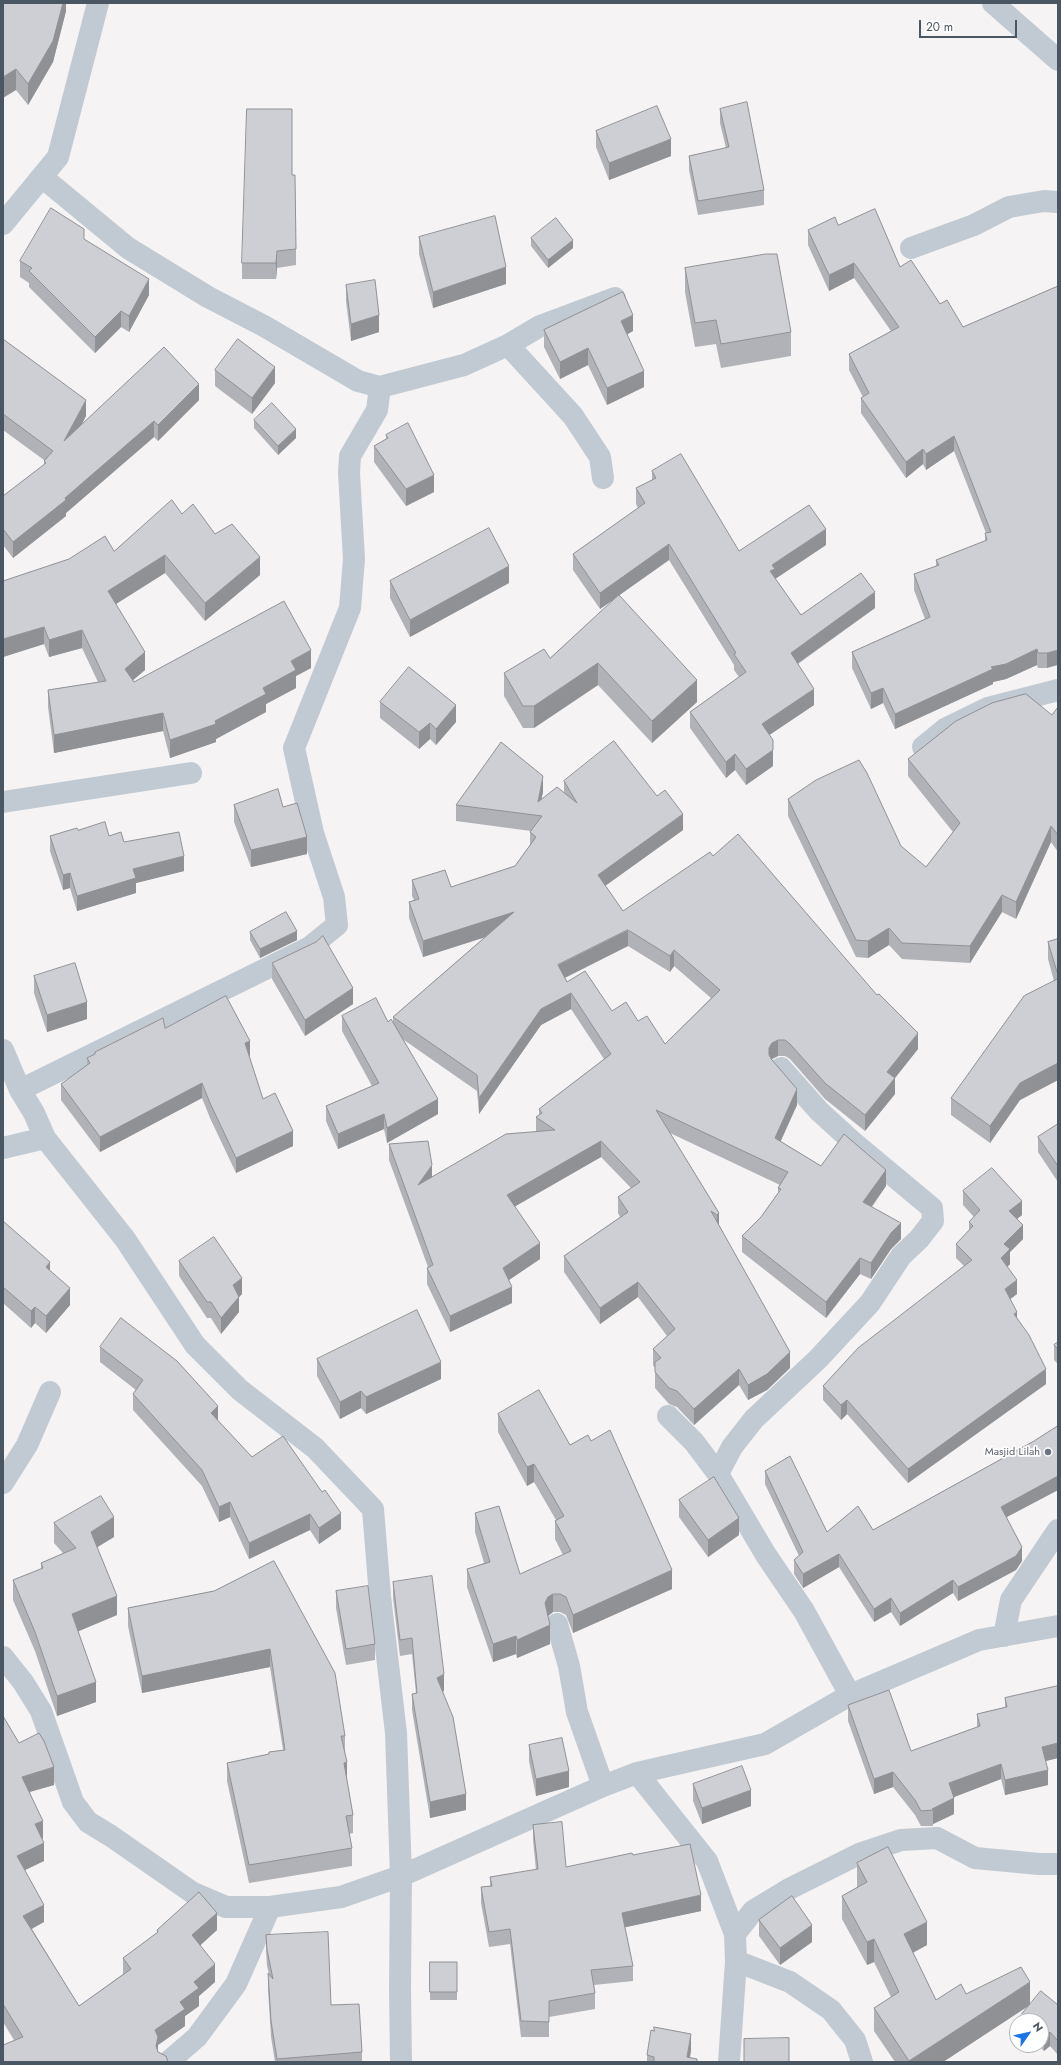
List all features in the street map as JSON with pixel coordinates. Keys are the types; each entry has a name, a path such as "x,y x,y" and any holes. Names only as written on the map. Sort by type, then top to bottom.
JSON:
{"street":[{"path":"3,224 58,157 98,3"},
{"path":"992,3 1058,60"},
{"path":"42,177 128,248 208,297 264,326 358,381 380,387 464,365 508,345 540,326 615,298"},
{"path":"911,248 974,225 1010,207 1044,201 1058,202"},
{"path":"508,345 574,416 600,457 603,478"},
{"path":"20,1090 310,946 337,925 334,897 313,833 294,748 350,608 354,559 349,473 350,456 377,410 380,387"},
{"path":"923,747 944,729 988,708 1058,690"},
{"path":"3,802 191,773"},
{"path":"3,1050 20,1090 34,1113 45,1138 125,1239 195,1345 240,1390 315,1448 373,1509 380,1596 396,1733 401,1876 401,2062"},
{"path":"718,1474 732,1447 754,1419 818,1359 870,1303 901,1256 920,1239 933,1221 932,1208 854,1144 819,1111 781,1068"},
{"path":"3,1148 45,1138"},
{"path":"3,1483 27,1445 50,1392"},
{"path":"668,1416 694,1442 718,1474 766,1555 804,1611 850,1695"},
{"path":"1004,1636 1012,1600 1058,1530"},
{"path":"557,1624 569,1666 577,1712 603,1786"},
{"path":"3,1658 22,1682 41,1711 73,1802 88,1822 117,1840 193,1893 226,1907 270,1907 341,1897 401,1876 603,1786 637,1773 765,1744 850,1695 979,1640 1058,1626"},
{"path":"637,1773 707,1861 735,1934 736,1961 729,2062"},
{"path":"735,1934 753,1911 790,1888 859,1854 901,1840 937,1838 975,1858 1039,1864 1058,1864"},
{"path":"168,2062 197,2037 236,1984 270,1907"},
{"path":"736,1961 790,1982 831,2010 855,2040 862,2062"}],"building":[{"path":"3,3 63,3 53,41 28,84 16,69 3,77"},
{"path":"747,102 764,190 698,201 689,156 729,147 720,109"},
{"path":"657,106 671,139 609,163 596,131"},
{"path":"247,109 292,109 292,175 295,175 296,249 277,251 276,263 242,263"},
{"path":"51,208 84,229 84,239 149,279 129,316 121,311 95,337 29,271 32,268 20,261"},
{"path":"875,209 900,267 911,260 940,304 947,300 963,327 1058,286 1058,650 1047,653 1038,653 1037,649 1006,664 991,667 993,669 895,714 883,688 871,693 852,652 930,617 914,574 939,565 936,560 987,540 985,533 991,532 954,436 926,454 923,449 906,462 861,398 869,393 849,354 899,327 854,263 829,275 808,230 835,217 838,225"},
{"path":"495,216 506,267 433,292 419,237"},
{"path":"556,218 573,240 548,260 531,238"},
{"path":"766,254 777,254 791,332 721,344 716,320 695,323 685,268"},
{"path":"375,280 379,315 351,324 346,285"},
{"path":"623,292 633,315 621,321 644,371 607,388 588,348 560,362 544,330"},
{"path":"3,339 86,400 64,441 164,347 199,384 158,425 154,421 65,498 66,500 13,542 3,529 3,496 46,463 44,461 53,451 3,414"},
{"path":"238,339 275,367 252,398 215,370"},
{"path":"272,403 296,429 278,446 254,420"},
{"path":"408,423 434,475 406,489 374,446 388,438 386,435"},
{"path":"681,454 739,551 809,505 826,529 772,565 775,569 770,571 801,615 861,573 875,592 791,653 814,689 762,724 773,740 773,750 746,769 735,754 726,762 690,712 746,672 734,654 736,653 669,544 600,593 573,554 645,503 636,488 656,478 652,471"},
{"path":"172,500 182,514 193,504 215,534 232,524 260,557 205,603 165,555 108,591 145,652 125,669 134,682 284,601 311,650 291,661 296,670 263,688 266,694 215,721 216,724 170,740 163,713 54,735 48,690 106,681 82,630 49,640 44,627 3,639 3,581 69,559 105,536 114,551"},
{"path":"489,528 509,566 410,620 390,581"},
{"path":"619,595 697,680 652,721 598,663 534,706 523,706 504,673 544,649 550,658"},
{"path":"409,667 456,705 436,729 430,723 419,732 380,702"},
{"path":"1026,694 1052,715 1058,707 1058,835 1051,826 1016,902 1002,895 970,946 902,943 889,928 868,941 856,940 788,799 816,780 859,760 867,773 901,846 926,867 960,823 908,759 956,721 992,703"},
{"path":"614,741 657,796 665,790 683,814 598,875 623,911 710,852 713,856 738,834 877,995 879,994 918,1033 887,1072 895,1078 865,1115 825,1083 785,1040 778,1040 772,1043 769,1048 769,1055 772,1060 797,1089 775,1138 821,1166 844,1134 886,1170 863,1202 901,1223 891,1233 871,1263 860,1258 826,1302 742,1236 761,1217 781,1189 778,1188 788,1172 656,1110 719,1213 717,1215 711,1211 790,1352 767,1374 748,1385 739,1369 694,1409 677,1391 669,1388 655,1372 655,1362 661,1358 653,1349 675,1329 638,1282 600,1308 564,1256 628,1212 618,1197 640,1182 601,1141 507,1195 540,1243 503,1268 512,1287 450,1316 427,1268 433,1265 389,1144 428,1141 432,1165 418,1185 506,1134 555,1130 536,1117 542,1113 539,1109 611,1054 571,993 541,1009 479,1098 477,1075 393,1017 514,912 423,941 409,902 419,899 412,880 445,870 451,887 515,866 536,837 530,832 542,816 456,805 501,742 543,776 538,802 557,787 577,803 564,781","holes":["628,930 670,956 674,950 720,990 665,1044 647,1016 638,1021 626,1002 612,1011 585,971 567,982 558,965"]},
{"path":"278,789 283,807 297,803 307,837 251,850 234,805"},
{"path":"105,822 109,836 121,832 124,842 179,832 184,856 133,869 136,878 77,896 70,873 63,875 50,836"},
{"path":"286,912 297,931 260,949 250,932"},
{"path":"323,936 353,988 305,1020 272,963 316,942"},
{"path":"1058,939 1058,975 1048,942"},
{"path":"75,963 87,1002 47,1015 34,976"},
{"path":"1058,979 1058,1063 1020,1083 990,1126 951,1098 1024,996"},
{"path":"226,996 250,1041 245,1043 263,1099 275,1093 293,1131 236,1158 202,1083 100,1137 61,1084 90,1063 87,1058 95,1054 95,1052 163,1018 165,1028"},
{"path":"376,998 388,1022 391,1019 438,1099 387,1128 384,1114 338,1134 326,1106 379,1083 342,1016"},
{"path":"1058,1124 1058,1166 1038,1137"},
{"path":"992,1168 1022,1201 1009,1211 1023,1225 1004,1244 1010,1249 1001,1258 1017,1280 1005,1289 1017,1312 1014,1314 1029,1335 1046,1369 908,1469 847,1400 841,1405 823,1386 858,1348 972,1260 956,1244 973,1226 969,1222 980,1210 963,1191"},
{"path":"3,1221 50,1262 46,1267 70,1288 46,1316 35,1307 31,1311 3,1287"},
{"path":"214,1237 242,1278 233,1285 239,1297 221,1318 211,1302 207,1302 179,1261"},
{"path":"417,1310 441,1362 366,1397 361,1391 340,1402 317,1359"},
{"path":"121,1318 177,1361 218,1406 211,1413 252,1457 283,1436 322,1492 325,1490 341,1513 319,1528 310,1514 249,1543 230,1502 219,1507 202,1470 133,1394 143,1380 100,1347"},
{"path":"1058,1342 1058,1349 1054,1345"},
{"path":"539,1390 570,1445 588,1435 591,1441 610,1430 672,1570 573,1615 566,1597 560,1594 553,1594 548,1597 545,1603 550,1625 517,1640 516,1636 493,1644 467,1569 490,1562 475,1513 499,1506 520,1574 571,1551 555,1521 564,1516 534,1464 527,1467 498,1414"},
{"path":"1058,1426 1058,1476 1001,1507 1022,1547 1016,1556 958,1587 953,1580 900,1613 891,1598 874,1609 839,1554 803,1574 794,1560 803,1552 765,1471 790,1456 827,1532 858,1506 873,1530 1034,1441"},
{"path":"714,1477 739,1518 708,1540 679,1500"},
{"path":"101,1496 114,1517 91,1532 117,1596 72,1614 96,1682 57,1696 35,1632 13,1580 43,1568 41,1563 76,1548 54,1523"},
{"path":"274,1561 335,1673 345,1736 341,1736 347,1762 344,1763 353,1815 346,1816 352,1848 249,1865 227,1763 269,1754 269,1752 285,1750 270,1649 142,1676 128,1608 214,1591"},
{"path":"432,1576 444,1674 437,1678 453,1717 466,1794 430,1802 412,1694 417,1693 412,1638 400,1640 393,1582"},
{"path":"368,1586 375,1644 346,1649 336,1591"},
{"path":"1058,1686 1058,1743 1042,1747 1048,1770 1005,1780 1001,1764 949,1783 954,1798 932,1809 933,1810 921,1811 915,1800 893,1772 874,1779 848,1705 889,1690 911,1751 980,1726 977,1714 1007,1707 1005,1698"},
{"path":"3,1716 19,1743 39,1733 44,1741 54,1767 22,1777 43,1821 35,1824 44,1843 17,1856 44,1905 23,1916 79,2006 131,1969 123,1958 158,1932 157,1930 199,1892 217,1913 192,1935 215,1964 194,1982 199,1988 180,2002 185,2009 155,2030 158,2037 156,2046 158,2052 166,2056 168,2062 3,2062 3,2045 23,2037 3,2004"},
{"path":"562,1738 569,1771 536,1779 529,1745"},
{"path":"742,1766 751,1790 702,1808 693,1784"},
{"path":"562,1822 566,1867 632,1853 633,1855 690,1844 701,1895 622,1913 633,1966 591,1970 595,1993 549,2001 549,2022 521,2021 510,1929 489,1932 481,1887 492,1886 490,1877 538,1869 533,1825"},
{"path":"888,1847 927,1922 904,1934 936,2000 961,1984 966,1994 1021,1967 1030,1982 909,2061 874,2008 899,1992 874,1939 867,1942 842,1896 867,1882 857,1863"},
{"path":"792,1896 812,1925 780,1948 759,1920"},
{"path":"328,1932 331,2005 359,2004 362,2052 277,2059 271,2021 268,1973 273,1979 267,1950 266,1935"},
{"path":"430,1962 457,1962 457,1992 430,1992"},
{"path":"1041,1991 1058,2005 1058,2041 1050,2032 1049,2033 1049,2013 1023,2013"},
{"path":"654,2027 691,2034 687,2057 697,2059 697,2062 654,2062 654,2057 647,2055 651,2030 654,2031"},
{"path":"789,2038 789,2062 744,2062 744,2039"}],"place":[{"name":"Masjid Lilah","path":"1048,1452"}]}
